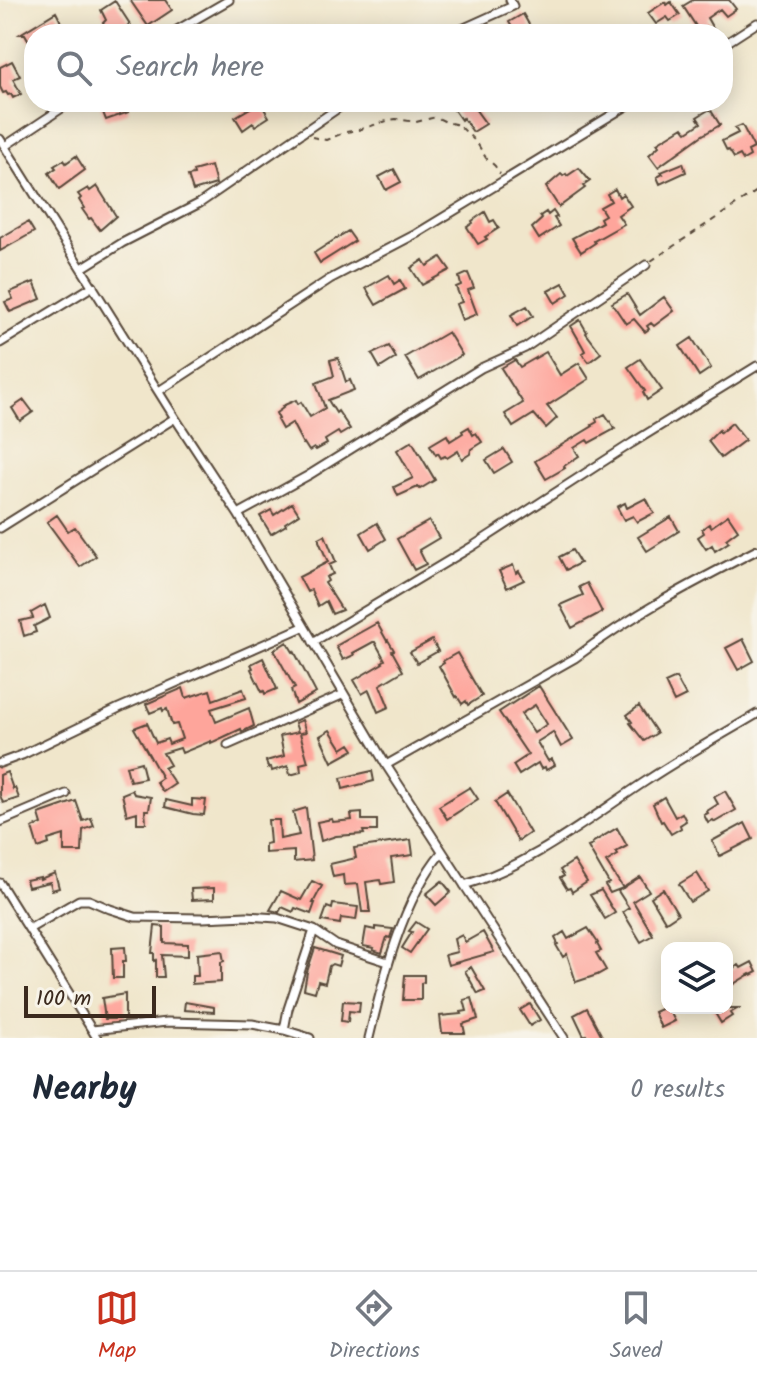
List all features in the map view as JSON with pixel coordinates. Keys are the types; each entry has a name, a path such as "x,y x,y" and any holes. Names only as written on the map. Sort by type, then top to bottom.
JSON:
{"street":[{"path":"187,24 229,0"},
{"path":"473,24 513,6 510,0"},
{"path":"733,39 757,23"},
{"path":"54,112 2,143 238,514 386,765 564,1038"},
{"path":"82,268 122,243 200,203 332,112"},
{"path":"159,391 330,279 416,234 617,112"},
{"path":"0,163 11,157"},
{"path":"238,514 309,475 481,368 525,348 646,265"},
{"path":"0,343 93,286"},
{"path":"313,642 473,546 757,366"},
{"path":"0,528 175,418"},
{"path":"386,765 575,658 601,638 691,583 757,550"},
{"path":"0,763 303,627"},
{"path":"228,745 344,694"},
{"path":"464,885 502,872 539,852 695,750 757,714"},
{"path":"0,822 66,794"},
{"path":"369,1038 388,962 412,903 442,852"},
{"path":"0,883 97,1038"},
{"path":"29,929 84,899 135,917 277,918 314,930 336,945 388,962"},
{"path":"284,1030 314,930"},
{"path":"92,1030 167,1022 252,1024 310,1038"}],"path":[{"path":"300,133 326,140 390,120 416,122 436,117 459,125 477,143 505,181"},
{"path":"646,265 757,191"}],"building":[{"path":"130,0 165,0 172,10 147,24"},
{"path":"693,0 729,0 736,9 726,16 720,9 707,18 710,24 695,24 683,6"},
{"path":"115,1 130,24 104,24 106,20 101,10"},
{"path":"665,2 667,5 671,2 680,15 670,21 667,17 656,24 648,13"},
{"path":"56,12 62,24 36,24"},
{"path":"523,14 529,24 510,24"},
{"path":"12,61 20,76 13,79 21,94 13,98 11,94 3,93 0,87 0,67"},
{"path":"103,112 129,112 106,120"},
{"path":"244,112 266,112 269,117 243,130 235,117"},
{"path":"455,112 477,112 486,124 473,132 463,118 461,120"},
{"path":"712,112 720,125 658,167 649,155 659,146 657,143 683,127 687,132 701,123 697,117"},
{"path":"742,125 754,148 748,151 750,156 743,160 740,155 734,158 722,141 738,133 735,128"},
{"path":"76,156 85,170 59,189 49,173 56,168 54,166"},
{"path":"683,163 686,172 660,184 657,177 663,174 661,172"},
{"path":"211,166 216,184 193,191 188,176 194,175 193,171"},
{"path":"579,168 590,181 559,207 546,187 561,174 567,176"},
{"path":"394,169 401,182 386,190 379,177"},
{"path":"97,186 116,216 100,230 82,209 78,194"},
{"path":"615,189 619,197 623,194 631,206 618,215 624,224 581,252 572,238 602,222 600,218 605,215 600,207 611,201 607,194"},
{"path":"553,211 559,226 539,239 532,228 542,219 540,216"},
{"path":"485,212 490,222 494,220 499,228 478,244 467,227"},
{"path":"28,222 34,232 0,251 0,238"},
{"path":"348,231 355,241 320,263 314,253"},
{"path":"441,257 450,270 422,285 411,268 423,260 427,266"},
{"path":"468,273 474,288 468,290 477,314 462,320 456,304 462,302 456,287 461,285 459,277"},
{"path":"389,275 394,284 400,280 405,289 376,305 366,288"},
{"path":"34,282 41,299 10,312 5,302 13,299 10,292"},
{"path":"563,283 569,294 555,303 548,291"},
{"path":"627,294 640,315 664,297 674,311 654,326 651,323 645,332 634,319 626,324 612,303"},
{"path":"527,306 533,316 517,326 511,315"},
{"path":"580,320 601,353 589,362 571,326"},
{"path":"448,332 462,355 419,380 405,357"},
{"path":"692,338 711,368 699,376 680,346"},
{"path":"389,346 396,358 380,368 372,354"},
{"path":"546,352 560,375 579,363 589,379 547,406 557,418 546,428 534,414 513,427 505,414 523,403 501,368 515,360 520,367"},
{"path":"338,358 346,382 350,380 354,390 328,400 350,429 340,435 338,432 325,440 327,444 309,451 292,423 282,429 276,413 282,406 296,400 298,404 301,402 310,417 325,408 316,383 334,376 330,360"},
{"path":"640,359 662,390 647,400 645,391 628,367"},
{"path":"24,400 33,412 20,421 12,408"},
{"path":"605,414 615,429 574,448 579,456 546,479 535,461 593,426 596,419"},
{"path":"732,423 745,440 721,458 708,441"},
{"path":"469,427 482,442 471,449 470,454 462,459 458,451 447,458 441,458 438,453 436,455 430,445 447,435 450,441"},
{"path":"412,441 435,480 398,496 394,487 413,478 397,450"},
{"path":"504,449 512,462 494,473 486,460"},
{"path":"646,498 654,513 637,522 633,516 624,520 617,507 625,503 627,508"},
{"path":"292,503 299,514 271,534 260,516 271,510 274,515"},
{"path":"57,515 68,531 75,527 96,556 80,567 47,522"},
{"path":"728,515 738,530 726,539 729,542 715,551 712,545 706,549 698,537 704,533 702,529 709,524 711,527"},
{"path":"671,517 679,531 647,551 638,537"},
{"path":"429,521 439,538 419,550 426,564 414,570 397,539"},
{"path":"377,523 386,539 370,549 361,533"},
{"path":"325,535 336,562 329,565 333,574 326,577 328,581 325,583 342,610 332,614 326,601 318,606 311,590 307,592 299,577 328,562 319,541"},
{"path":"572,550 580,563 566,570 559,557"},
{"path":"513,565 524,580 507,588 499,571"},
{"path":"587,583 602,612 572,628 560,605 583,595 579,587"},
{"path":"45,605 50,618 34,626 36,632 24,636 20,621 33,618 31,613"},
{"path":"377,623 403,671 380,685 389,707 378,712 369,690 362,694 354,680 385,660 375,642 343,660 336,646"},
{"path":"743,639 754,661 738,670 726,648"},
{"path":"432,640 438,651 417,663 410,652"},
{"path":"287,642 316,693 296,704 291,690 295,688 274,650"},
{"path":"457,653 482,696 468,705 466,701 462,704 456,697 439,666"},
{"path":"263,658 277,689 265,694 251,669 251,664"},
{"path":"676,678 686,696 674,702 665,683"},
{"path":"539,686 573,740 561,747 553,732 537,742 548,761 552,759 555,765 546,770 545,767 541,769 538,763 519,775 513,765 528,755 499,712","holes":["535,705 547,724 534,733 521,714"]},
{"path":"183,688 186,698 210,690 213,700 243,689 246,698 211,709 216,722 249,708 254,726 182,753 180,748 163,753 170,765 164,768 175,784 163,792 156,782 162,778 134,728 147,723 156,743 167,739 169,744 182,739 177,724 172,725 167,709 150,713 146,704"},
{"path":"639,706 657,733 644,741 627,715"},
{"path":"302,720 306,732 300,733 308,762 300,764 301,772 290,775 288,766 272,771 266,761 284,756 280,736 298,732 295,723"},
{"path":"330,730 342,749 350,744 354,750 332,762 320,736"},
{"path":"141,762 145,778 130,781 126,766"},
{"path":"372,771 374,781 343,789 341,778"},
{"path":"7,772 19,798 3,803 0,775"},
{"path":"470,787 478,799 447,819 439,806"},
{"path":"132,790 134,794 151,797 149,810 145,810 146,823 137,823 137,812 127,815 122,794"},
{"path":"725,791 736,810 708,823 704,815 718,804 714,797"},
{"path":"507,794 530,833 518,841 495,802"},
{"path":"664,797 675,817 682,813 686,821 671,834 661,822 653,804"},
{"path":"192,799 206,800 204,815 165,807 166,800 192,806"},
{"path":"76,801 83,821 91,818 94,826 83,830 82,852 64,852 64,835 48,840 49,844 38,848 32,828 42,824 39,814"},
{"path":"306,808 312,860 294,862 294,851 265,853 265,844 270,843 268,820 279,820 280,839 299,835 293,812"},
{"path":"362,813 362,820 377,820 377,831 363,831 364,834 336,836 321,841 317,822 352,820 351,814"},
{"path":"745,823 753,839 720,856 712,841"},
{"path":"617,828 627,846 606,862 623,888 610,893 605,885 609,883 588,847"},
{"path":"411,840 413,855 391,858 394,882 366,882 370,912 362,912 358,884 344,885 343,875 333,877 330,864 356,858 354,848"},
{"path":"574,861 587,882 572,892 560,878 564,876 560,870"},
{"path":"55,873 59,888 52,890 50,882 28,887 26,880"},
{"path":"697,873 708,891 690,902 679,884"},
{"path":"640,877 649,891 633,901 653,935 641,942 623,912 629,908 618,891"},
{"path":"312,881 322,886 311,914 295,908 293,912 282,907 279,912 270,910 281,891 301,900"},
{"path":"442,881 451,892 436,905 426,894"},
{"path":"214,888 214,899 192,900 191,889"},
{"path":"663,889 678,914 666,922 651,897"},
{"path":"601,890 615,913 605,919 590,895"},
{"path":"333,904 358,907 356,920 341,918 340,924 322,921 327,907 332,909"},
{"path":"416,922 427,929 410,953 402,948"},
{"path":"155,926 164,927 164,943 188,944 188,956 162,955 164,977 156,977 156,960 152,953"},
{"path":"375,927 393,929 382,953 363,946 366,928 375,930"},
{"path":"588,928 598,943 601,951 596,953 606,970 576,982 567,954 563,957 555,938 564,932 568,939"},
{"path":"483,932 494,952 448,965 445,955 457,952 454,939 462,935 465,942"},
{"path":"125,947 123,978 113,978 112,948"},
{"path":"315,948 341,956 338,966 329,966 325,983 318,981 315,992 304,989"},
{"path":"222,951 221,982 192,984 192,976 198,976 197,954"},
{"path":"752,962 757,972 733,984 733,968 739,965 741,968"},
{"path":"471,967 485,991 478,994 465,971"},
{"path":"405,975 424,975 421,1000 403,1000"},
{"path":"125,994 125,1019 105,1019 102,998"},
{"path":"472,998 478,1019 463,1024 465,1033 442,1033 440,1016 462,1014 467,1011 464,1000"},
{"path":"343,1001 360,1002 359,1012 349,1011 348,1022 341,1021"},
{"path":"185,1002 214,1007 214,1012 184,1010"},
{"path":"530,1004 540,1020 530,1026 520,1010"},
{"path":"587,1008 603,1038 584,1036 574,1015"},
{"path":"661,1009 661,1014 671,1014 675,1021 661,1028 654,1012"},
{"path":"716,1014 731,1014 732,1016 721,1023"}]}
